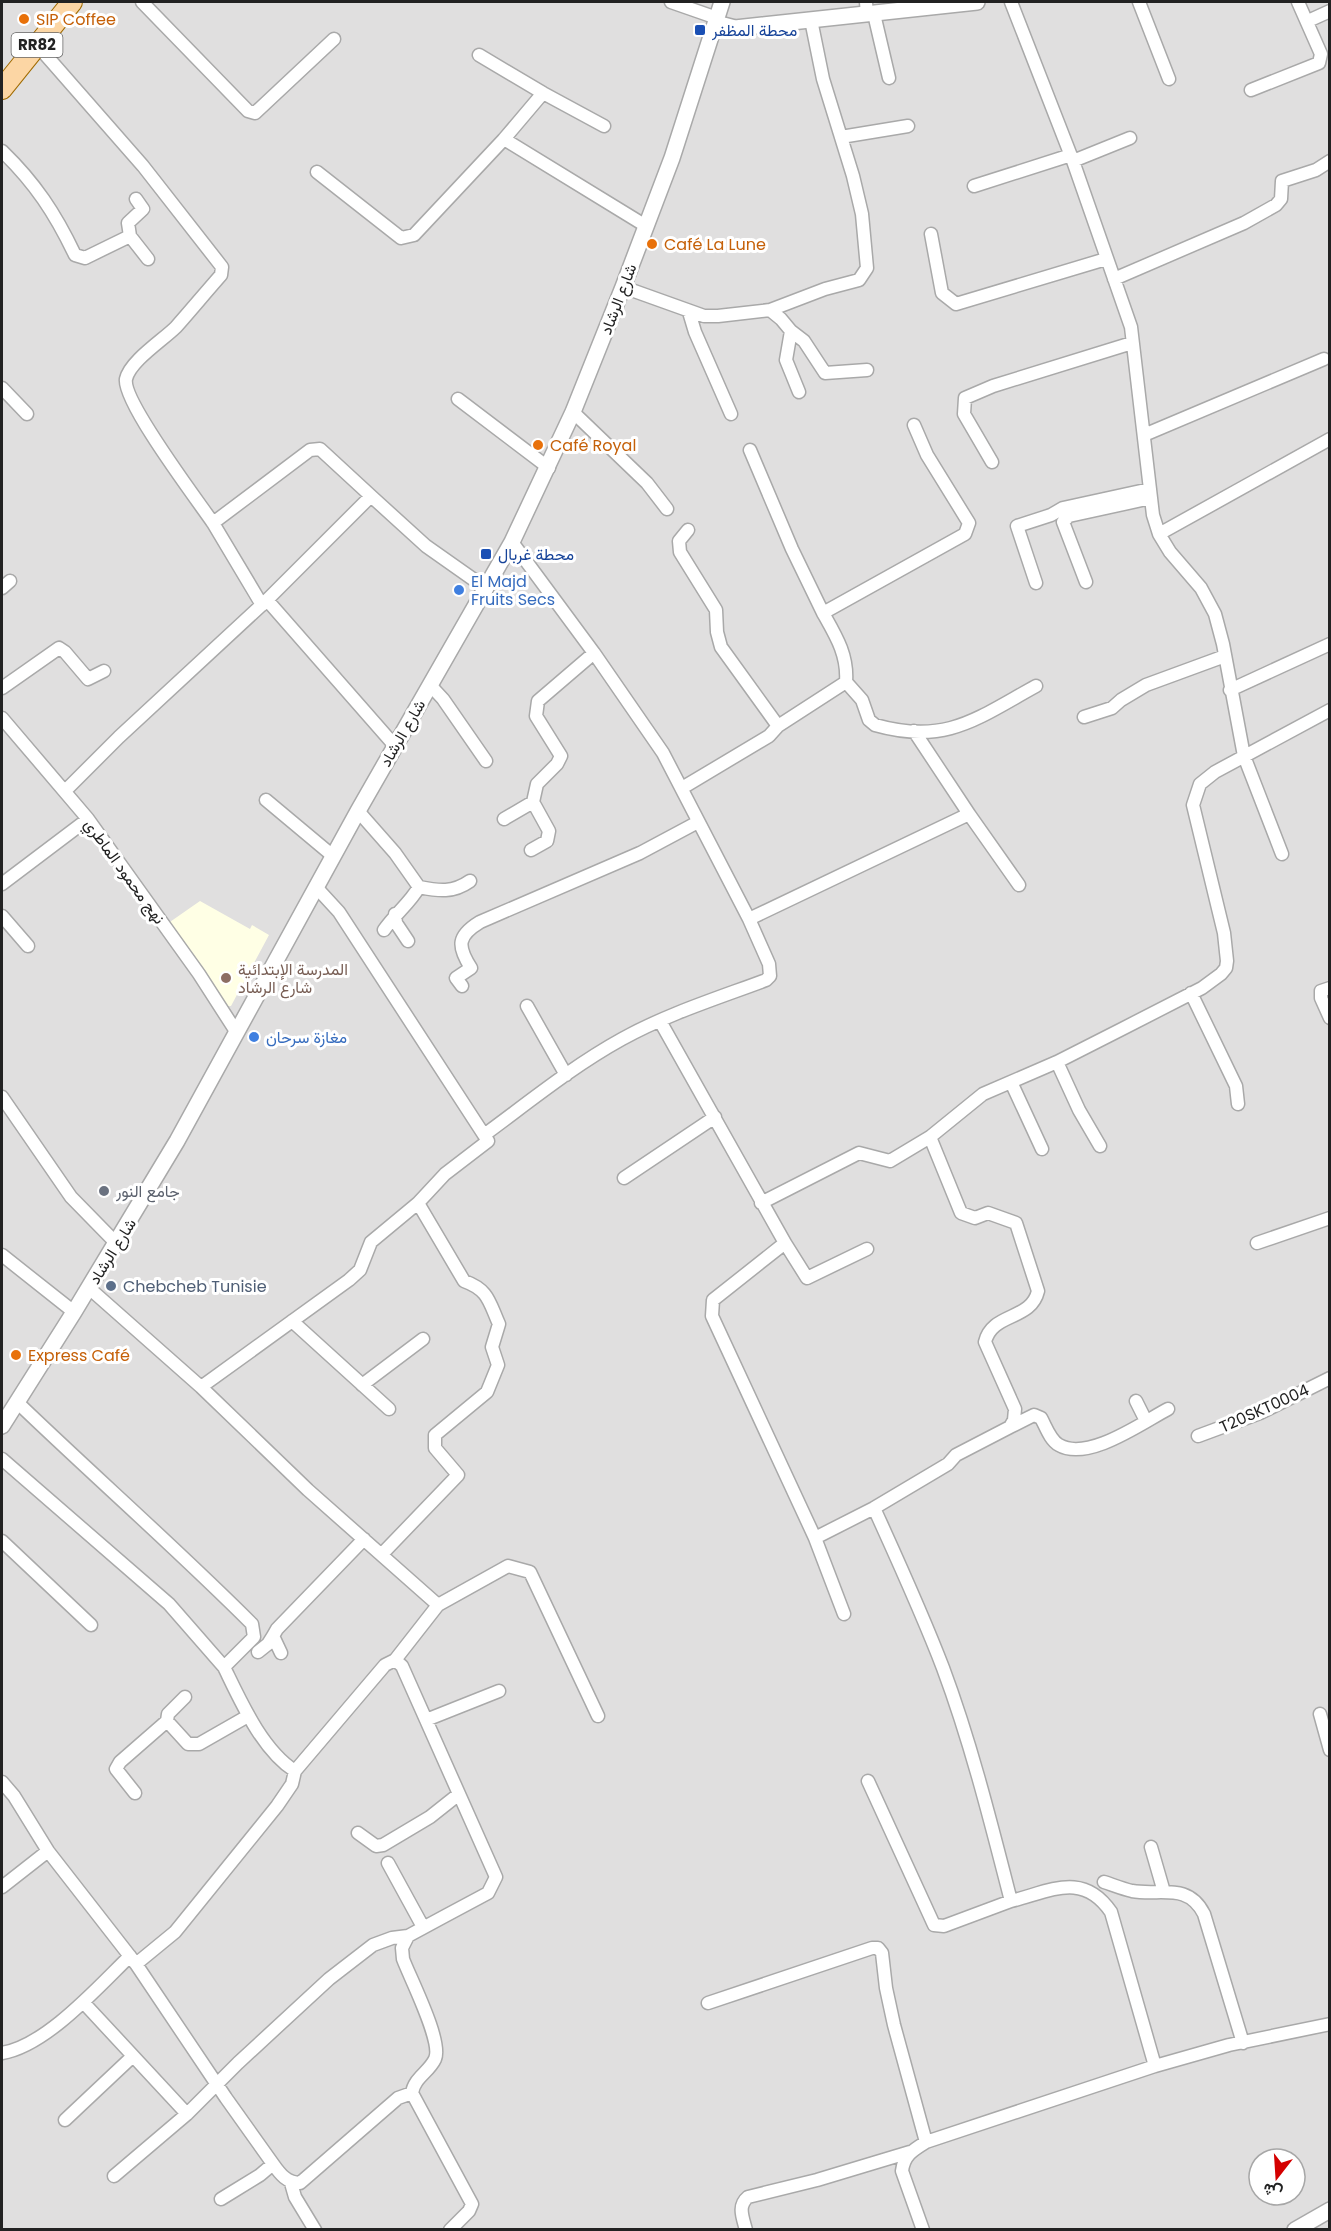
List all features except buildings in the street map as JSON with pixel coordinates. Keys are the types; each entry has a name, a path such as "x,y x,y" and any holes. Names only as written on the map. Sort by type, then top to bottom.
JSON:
{"main road":[{"name":"RR82","path":"2,84 58,2"},
{"name":"RR82","path":"2,84 72,2"}],"street":[{"path":"142,2 248,111 255,113 334,39"},
{"path":"671,2 735,28 811,20 869,10 977,2"},
{"name":"شارع الرشاد","path":"2,1426 117,1244 177,1141 358,811 512,542 549,468 623,287 676,146 722,2"},
{"path":"1011,2 1072,158 1131,327 1150,494 1159,534 1170,552 1201,588 1215,614 1244,756 1282,854"},
{"path":"1139,2 1169,79"},
{"path":"1251,90 1319,63 1321,54 1298,2"},
{"path":"869,10 889,78"},
{"path":"1308,21 1329,11"},
{"path":"623,287 689,312 718,316 770,310 825,289 859,280 867,268 862,214 842,138 823,80 811,20"},
{"path":"37,45 143,166 222,267 221,275 175,328 136,363 126,379 127,390 152,436 265,603 395,746"},
{"path":"479,55 604,126"},
{"path":"317,172 400,238 414,236 504,139 543,93"},
{"path":"842,138 908,126"},
{"path":"974,186 1072,158 1130,138"},
{"path":"504,139 646,226"},
{"path":"2,151 44,198 75,255 85,258 130,236"},
{"path":"1114,279 1244,223 1276,205 1281,199 1282,181 1316,170 1329,161"},
{"path":"136,199 143,209 128,223 130,236 148,260"},
{"path":"932,234 942,293 956,304 1106,259"},
{"path":"770,310 804,341 825,373 867,370"},
{"path":"689,312 695,332 731,414"},
{"path":"791,331 786,360 798,392"},
{"path":"992,462 964,414 965,398 993,386 1132,344"},
{"path":"1144,435 1324,359"},
{"path":"2,388 27,414"},
{"path":"458,399 549,468"},
{"path":"573,412 647,483 667,509"},
{"path":"823,613 965,534 969,523 927,455 914,425"},
{"path":"1159,534 1329,439"},
{"path":"213,523 310,450 320,449 426,546 487,589"},
{"path":"750,450 792,549 843,652 846,662 846,682 862,700 869,720 875,725 932,733 961,726 1036,686"},
{"path":"1086,582 1063,522 1069,516 1150,494"},
{"path":"1036,583 1017,526 1051,515 1063,508 1150,494"},
{"path":"66,791 119,737 265,603 371,496"},
{"path":"688,530 679,541 680,552 716,610 717,632 721,647 778,726"},
{"path":"484,1135 566,1075 623,1038 660,1021 766,980 770,976 769,964 749,919 663,753 594,653 512,542"},
{"path":"1230,690 1329,644"},
{"path":"2,688 59,648 88,679 104,671"},
{"path":"531,850 547,841 549,831 533,802 537,784 557,764 561,756 536,716 538,701 594,653"},
{"path":"1084,717 1112,708 1146,685 1225,656"},
{"path":"682,788 769,736 778,726 846,682"},
{"path":"430,686 443,699 486,760"},
{"path":"761,1203 859,1153 890,1161 930,1137 983,1094 1057,1062 1191,993 1221,974 1226,968 1227,961 1224,933 1193,805 1200,784 1215,772 1329,710"},
{"name":"نهج محمود الماطري","path":"2,718 88,819 199,974 237,1033"},
{"path":"914,731 1019,885"},
{"path":"266,800 333,856"},
{"path":"504,819 533,802"},
{"path":"358,811 395,853 419,887 446,891 459,889 470,881"},
{"path":"749,919 969,814"},
{"path":"2,884 88,819"},
{"path":"462,986 456,978 471,968 462,954 462,940 467,930 480,922 640,853 698,822"},
{"path":"201,1387 360,1270 371,1242 418,1203 445,1174 488,1142 339,912 316,887"},
{"path":"384,930 395,914 414,896 419,887"},
{"path":"395,914 396,923 408,941"},
{"path":"2,916 28,946"},
{"path":"1329,988 1321,991 1321,998 1329,1018"},
{"path":"1191,993 1236,1086 1238,1104"},
{"path":"527,1006 566,1075"},
{"path":"660,1021 761,1203 807,1278 867,1249"},
{"path":"1057,1062 1079,1110 1100,1146"},
{"path":"1011,1082 1042,1149"},
{"path":"2,1096 71,1197 117,1244"},
{"path":"624,1178 715,1118"},
{"path":"930,1137 961,1213 975,1218 988,1213 1016,1223 1037,1284 1036,1300 1029,1308 992,1326 985,1342 1016,1409 1010,1427"},
{"path":"382,1554 458,1474 435,1448 435,1435 487,1392 498,1365 492,1347 499,1324 486,1294 478,1286 464,1281 418,1203"},
{"path":"1257,1244 1329,1218"},
{"path":"785,1243 713,1300 712,1316 815,1538 844,1614"},
{"path":"2,1255 75,1312"},
{"path":"89,1288 201,1387 308,1490 438,1605"},
{"path":"292,1321 389,1409"},
{"path":"362,1385 423,1339"},
{"name":"T20SKT0004","path":"1198,1437 1260,1413 1329,1378"},
{"path":"1136,1401 1146,1421"},
{"path":"18,1403 150,1525 252,1624 254,1637 225,1667"},
{"path":"815,1538 874,1508 948,1464 956,1455 1034,1415 1041,1418 1058,1445 1068,1449 1080,1449 1122,1436 1168,1409"},
{"path":"2,1459 169,1604 225,1667 248,1716 282,1763 295,1771"},
{"path":"874,1508 944,1670 981,1784 1011,1901"},
{"path":"258,1652 268,1644 277,1629 364,1539"},
{"path":"2,1541 91,1624"},
{"path":"2,2053 16,2050 42,2036 133,1960 175,1932 277,1806 292,1784 295,1771 385,1665 395,1660 438,1605 508,1566 530,1572 598,1716"},
{"path":"273,1636 281,1653"},
{"path":"114,2176 187,2114 238,2063 329,1979 373,1945 392,1938 408,1936 488,1893 496,1877 402,1666 395,1660"},
{"path":"426,1720 499,1691"},
{"path":"135,1792 116,1769 120,1761 167,1721 168,1714 185,1697"},
{"path":"1320,1714 1329,1750"},
{"path":"167,1721 188,1744 199,1744 248,1716"},
{"path":"868,1780 934,1925 944,1926 1011,1901 1070,1886 1088,1889 1102,1898 1111,1912 1155,2066"},
{"path":"2,1782 14,1796 48,1851 133,1960 280,2174 291,2183 295,2197 315,2229"},
{"path":"358,1833 376,1846 383,1845 430,1817 459,1794"},
{"path":"1151,1847 1164,1892"},
{"path":"2,1887 48,1851"},
{"path":"388,1863 423,1928"},
{"path":"1104,1882 1132,1891 1164,1892 1189,1896 1199,1905 1204,1914 1243,2043"},
{"path":"408,1936 402,1948 403,1959 429,2019 438,2049 436,2058 413,2085 412,2092 472,2204 469,2211 450,2229"},
{"path":"708,2003 872,1948 878,1948 882,1953 886,1988 894,2025 926,2142"},
{"path":"83,2002 187,2114"},
{"path":"746,2229 741,2213 742,2205 747,2197 817,2180 911,2151 926,2142 1155,2066 1229,2045 1329,2024"},
{"path":"64,2120 133,2056"},
{"path":"291,2183 300,2183 398,2098 412,2092"},
{"path":"911,2151 903,2161 902,2171 923,2229"},
{"path":"221,2199 260,2175 273,2164"},
{"path":"1295,2229 1328,2213"}],"shaded area":[{"path":"2,2 1329,2 1329,2229 2,2230"},
{"name":"المدرسة الإبتدائية شارع الرشاد","path":"200,901 250,929 252,925 269,935 231,1006 225,1006 167,924"}],"place":[{"name":"SIP Coffee","path":"24,19"},
{"name":"محطة المظفر","path":"700,30"},
{"name":"Café La Lune","path":"652,244"},
{"name":"Café Royal","path":"538,445"},
{"name":"محطة غربال","path":"486,554"},
{"name":"El Majd Fruits Secs","path":"459,590"},
{"name":"المدرسة الإبتدائية شارع الرشاد","path":"226,978"},
{"name":"مغازة سرحان","path":"254,1037"},
{"name":"جامع النور","path":"104,1191"},
{"name":"Chebcheb Tunisie","path":"111,1286"},
{"name":"Express Café","path":"16,1355"}]}
